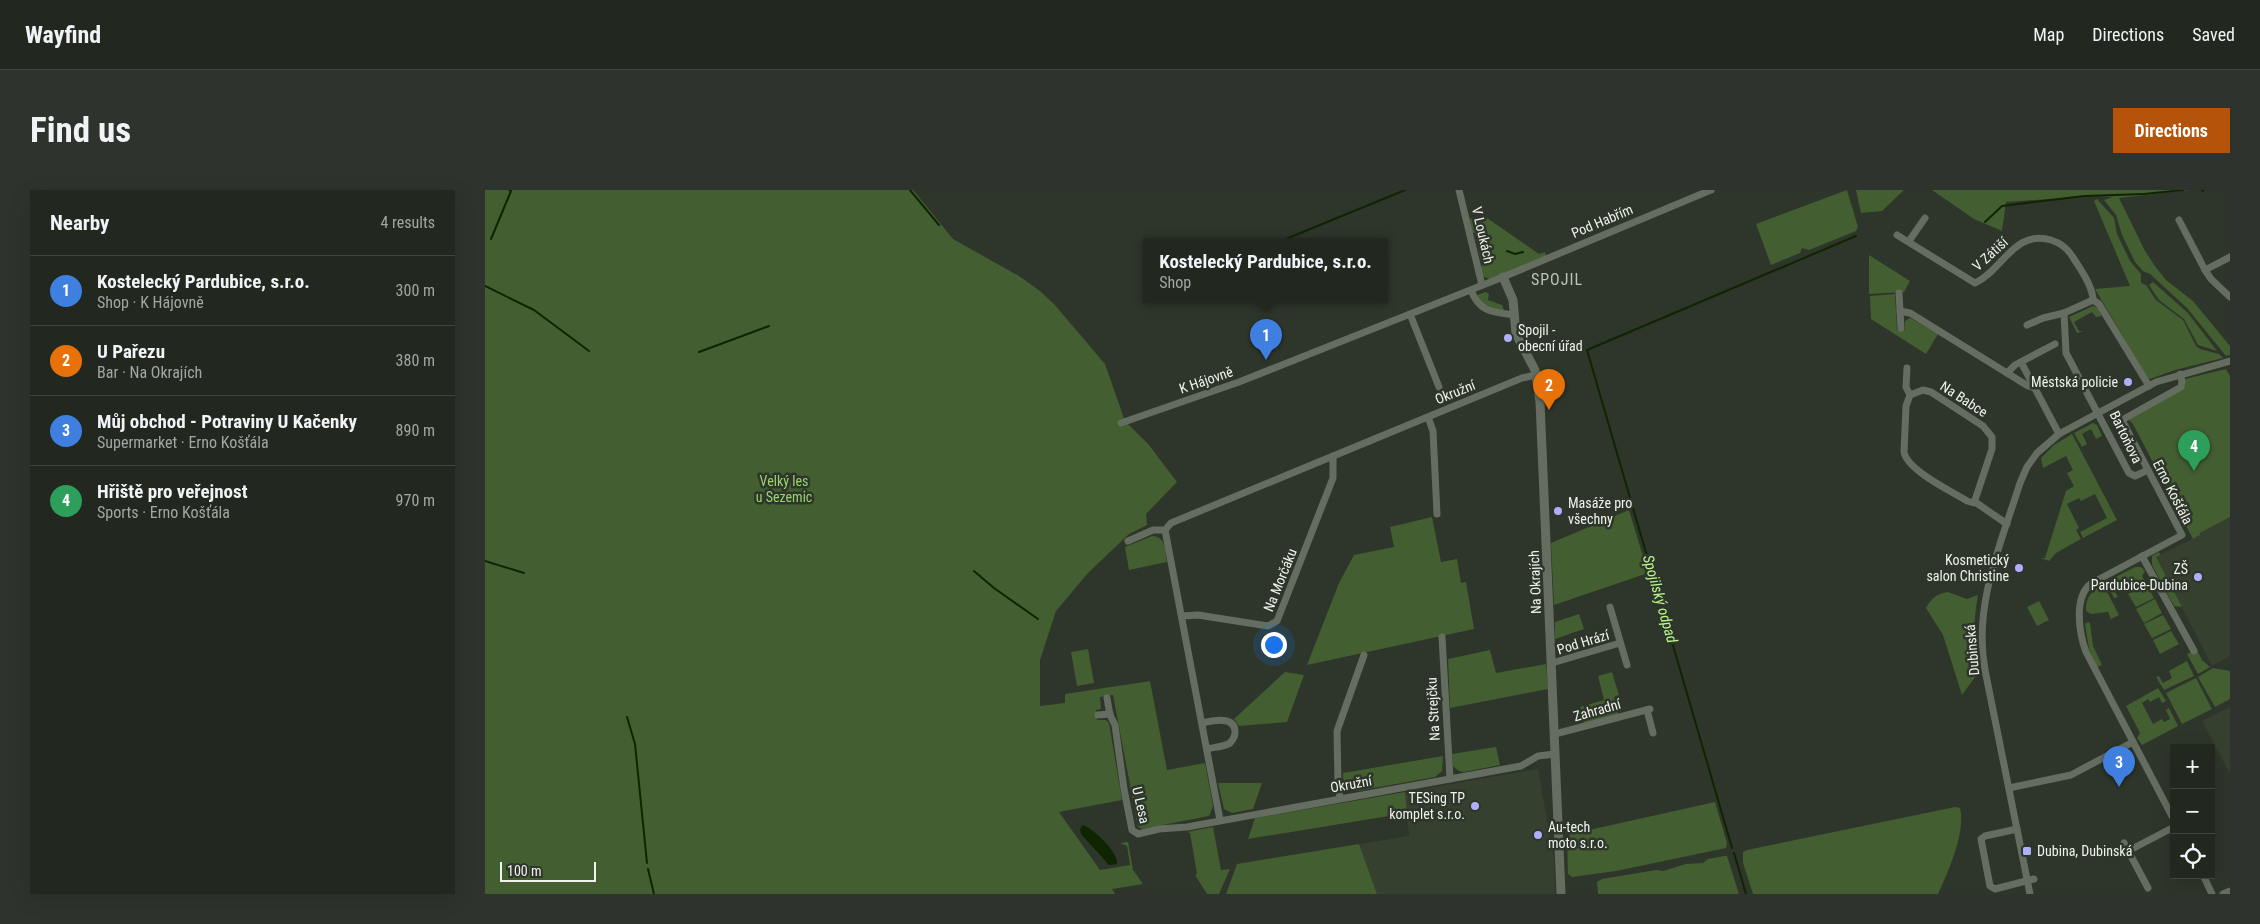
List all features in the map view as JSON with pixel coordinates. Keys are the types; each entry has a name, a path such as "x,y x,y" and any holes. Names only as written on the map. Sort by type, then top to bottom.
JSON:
{"street":[{"name":"V Loukách","path":"1459,190 1482,285"},
{"name":"Pod Habřím","path":"1503,277 1711,190"},
{"path":"1909,241 1925,218"},
{"path":"2179,220 2205,270 2211,279 2230,297"},
{"name":"V Zátiší","path":"1897,235 1975,283 2021,243 2037,239 2053,240 2071,254 2090,289 2093,300"},
{"path":"2205,270 2230,257"},
{"name":"K Hájovně","path":"1121,423 1239,382 1503,277"},
{"name":"Na Okrajích","path":"1503,277 1513,300 1518,339 1536,375 1541,410 1561,894"},
{"path":"1471,290 1475,301 1489,311 1514,315"},
{"path":"1899,293 1901,328"},
{"path":"2027,325 2043,318 2064,313 2093,300 2099,304 2149,386"},
{"path":"1899,311 1910,313 2031,388 2035,388"},
{"path":"2064,313 2066,353 2097,414"},
{"path":"1409,314 1439,387"},
{"path":"2007,373 2011,368 2055,344"},
{"name":"Bartoňova","path":"2148,470 2135,476 2129,473 2097,414 2149,386 2180,374 2230,361"},
{"path":"2021,362 2059,434"},
{"path":"1907,368 1906,387 1910,395 1906,406 1905,458 1915,469 1969,503 1975,502 2007,524"},
{"name":"Erno Košťála","path":"2170,812 2085,649 2080,601 2082,592 2088,585 2182,535 2123,423 2124,417 2181,387 2180,374"},
{"name":"Okružní","path":"1128,541 1153,530 1165,530 1171,523 1522,378 1536,375"},
{"name":"Na Babce","path":"1910,395 1920,391 1931,392 1983,426 1990,433 1993,440 1992,449 1975,502"},
{"name":"Dubinská","path":"2030,894 2031,880 2017,829 1985,670 1981,634 1985,600 2007,524 2027,466 2042,448 2059,434 2097,414"},
{"path":"1428,417 1433,431 1437,514"},
{"name":"Na Morčáku","path":"1182,616 1198,615 1268,626 1277,621 1333,478 1333,456"},
{"path":"1165,530 1220,820"},
{"path":"2143,556 2194,651"},
{"name":"Pod Hrází","path":"1610,607 1627,665"},
{"name":"Na Strejčku","path":"1442,638 1450,779"},
{"name":"Pod Hrází","path":"1552,663 1621,643"},
{"path":"1340,798 1337,730 1364,655"},
{"name":"U Lesa","path":"1107,698 1110,714 1115,724 1125,798 1134,832 1140,834 1159,829 1187,827 1220,820"},
{"name":"Zahradní","path":"1555,734 1648,709 1653,733"},
{"path":"1098,715 1110,714"},
{"path":"1202,723 1227,721 1235,730 1235,737 1231,742 1207,749"},
{"path":"2009,788 2071,775 2133,742"},
{"name":"Okružní","path":"1220,820 1521,766 1538,756 1555,754"},
{"path":"2017,829 1983,837 1981,842 1992,888 2031,880"},
{"path":"2128,851 2170,829"},
{"path":"2124,843 2148,888"},
{"path":"2205,879 2212,894"},
{"path":"2223,894 2230,891"}],"shaded area":[{"name":"ZŠ Pardubice-Dubina","path":"2230,517 2230,656 2212,666 2156,557 2200,535 2199,533"},
{"path":"2230,707 2230,774 2215,744 2202,721"},
{"path":"1538,769 1554,859 1555,894 1377,894 1359,844 1409,836 1405,792"},
{"path":"1083,825 1105,842 1117,859 1117,864 1109,865 1081,834 1080,829"}],"green space":[{"name":"Velký les u Sezemic","path":"485,190 913,190 953,239 1019,276 1040,291 1054,304 1105,364 1125,421 1149,445 1177,482 1146,514 1147,525 1129,534 1088,573 1056,611 1040,660 1040,706 1065,703 1065,694 1150,681 1167,770 1205,763 1213,806 1209,816 1142,829 1138,827 1113,695 1100,697 1101,709 1096,710 1097,720 1106,720 1109,723 1122,800 1059,812 1100,870 1130,865 1127,846 1120,843 1128,842 1133,870 1143,884 1112,889 1115,894 485,894"},
{"path":"1847,190 1858,227 1856,231 1809,250 1802,248 1800,253 1771,265 1756,224"},
{"path":"1856,190 1904,190 1882,211 1861,213"},
{"path":"1932,190 2189,190 2119,198 2145,251 2155,266 2166,280 2193,301 2230,346 2230,355 2226,356 2187,308 2135,262 2122,235 2116,215 2104,200 2113,197 2092,196 2006,202 2002,231 1974,219"},
{"path":"2097,199 2114,218 2117,234 2130,261 2141,274 2141,283 2146,285 2156,300 2183,320 2196,346 2200,349 2219,354 2223,358 2175,370 2150,379 2147,377 2095,289 2130,286 2094,201"},
{"path":"1474,218 1475,223 1487,218 1539,254 1545,252 1546,256 1490,279 1482,276 1480,270 1482,265 1470,219"},
{"path":"1869,255 1910,281 1904,292 1869,294"},
{"path":"2153,282 2188,313 2217,351 2198,345 2184,319 2159,300 2149,285"},
{"path":"1486,292 1489,294 1488,300 1502,305 1505,312 1492,309 1479,299 1477,295"},
{"path":"1895,294 1897,330 1905,330 1905,321 1910,318 1938,334 1926,354 1871,319 1870,296"},
{"path":"2093,306 2097,307 2102,316 2096,317 2092,312 2074,322 2079,331 2083,331 2077,333 2069,317"},
{"path":"2226,369 2230,376 2230,517 2200,533 2200,535 2193,539 2133,424 2129,420 2182,389 2185,379"},
{"path":"2093,423 2097,425 2102,436 2096,439 2091,429 2082,434 2087,444 2082,447 2074,433"},
{"path":"2072,434 2117,520 2083,538 2080,532 2107,518 2095,494 2081,501 2079,498 2067,504 2079,528 2076,530 2081,539 2056,553 2049,561 2041,558 2045,558 2066,491 2074,486 2067,473 2073,470 2066,456 2043,468 2041,458 2054,445"},
{"path":"1629,510 1648,573 1554,605 1551,543"},
{"path":"1432,517 1441,562 1457,559 1461,583 1466,582 1474,629 1307,665 1339,583 1354,555 1394,547 1390,527"},
{"path":"1152,536 1162,541 1167,562 1129,570 1125,547"},
{"path":"2159,552 2160,555 2156,557 2182,607 2174,606 2152,565 2152,556"},
{"path":"2135,567 2141,567 2145,571 2142,576 2146,583 2127,592 2124,585 2114,590 2118,597 2114,598 2106,582"},
{"path":"2103,584 2119,615 2111,619 2108,612 2091,614 2086,611 2090,595"},
{"path":"2147,585 2154,598 2136,607 2128,594"},
{"path":"1948,592 1967,599 1978,595 1974,634 1978,673 1962,695 1943,635 1926,608 1935,597"},
{"path":"2155,599 2162,613 2144,623 2136,609"},
{"path":"2039,601 2049,620 2037,626 2027,607"},
{"path":"1579,614 1584,629 1555,639 1555,622"},
{"path":"2163,615 2171,629 2152,638 2144,624"},
{"path":"2090,623 2093,646 2102,665 2097,667 2089,649 2085,624"},
{"path":"2171,631 2179,644 2160,654 2153,640"},
{"path":"2193,642 2202,660 2210,667 2198,674 2187,654 2191,652"},
{"path":"1088,649 1094,683 1077,686 1071,652"},
{"path":"1490,650 1496,673 1546,664 1548,689 1450,708 1448,659"},
{"path":"2187,661 2194,676 2164,690 2156,677 2159,676 2163,683 2172,678 2169,671"},
{"path":"2213,668 2230,671 2230,699 2215,707 2198,677"},
{"path":"1285,672 1304,675 1287,722 1239,726 1234,719"},
{"path":"1612,672 1619,695 1614,697 1618,714 1584,724 1580,707 1604,700 1598,676"},
{"path":"2196,678 2212,709 2182,724 2166,693"},
{"path":"2158,688 2166,701 2162,703 2159,697 2150,702 2148,699 2142,703 2153,724 2162,719 2164,722 2170,719 2166,710 2169,708 2178,726 2142,745 2137,738 2140,733 2126,706"},
{"path":"1496,747 1500,765 1464,772 1459,771 1453,766 1452,754"},
{"path":"1443,756 1442,771 1435,777 1357,791 1348,788 1344,780 1343,773"},
{"path":"1218,783 1262,783 1253,809 1232,813 1224,809"},
{"path":"1405,792 1407,813 1248,839 1255,818"},
{"path":"1715,802 1727,843 1726,848 1616,871 1572,877 1568,874 1567,837 1571,834"},
{"path":"1955,807 1960,808 1961,818 1958,840 1938,894 1753,894 1743,863 1743,852 1747,850"},
{"path":"1213,827 1221,870 1230,869 1219,894 1207,894 1195,875 1197,874 1190,833 1187,832"},
{"path":"1359,844 1377,894 1226,894 1237,864"},
{"path":"1727,856 1739,894 1598,894 1597,882 1602,879 1656,870 1663,871 1686,864 1703,863 1708,859"}],"waterway":[{"path":"491,239 511,191 509,190"},
{"path":"910,190 939,225"},
{"path":"1288,238 1405,190"},
{"path":"1985,222 2002,206 2084,196 2144,194 2183,190"},
{"name":"Spojilský odpad","path":"1732,848 1587,350 1856,236"},
{"path":"1507,251 1515,254 1523,252"},
{"path":"485,286 534,310 589,351"},
{"path":"699,352 769,326"},
{"path":"485,561 524,573"},
{"path":"974,571 994,588 1038,619"},
{"path":"627,717 635,744 647,863"},
{"name":"Spojilský odpad","path":"1734,853 1746,894"},
{"path":"648,869 654,894"}],"place":[{"name":"Spojil - obecní úřad","path":"1508,338"},
{"name":"Kostelecký Pardubice, s.r.o.","path":"1266,360"},
{"name":"Městská policie","path":"2128,382"},
{"name":"U Pařezu","path":"1549,410"},
{"name":"Hřiště pro veřejnost","path":"2194,471"},
{"name":"Masáže pro všechny","path":"1558,511"},
{"name":"Kosmetický salon Christine","path":"2019,568"},
{"name":"ZŠ Pardubice-Dubina","path":"2198,577"},
{"name":"Můj obchod - Potraviny U Kačenky","path":"2119,787"},
{"name":"TESing TP komplet s.r.o.","path":"1475,806"},
{"name":"Au-tech moto s.r.o.","path":"1538,835"},
{"name":"Dubina, Dubinská","path":"2027,851"}],"district":[{"name":"SPOJIL","path":"1557,279"}]}
